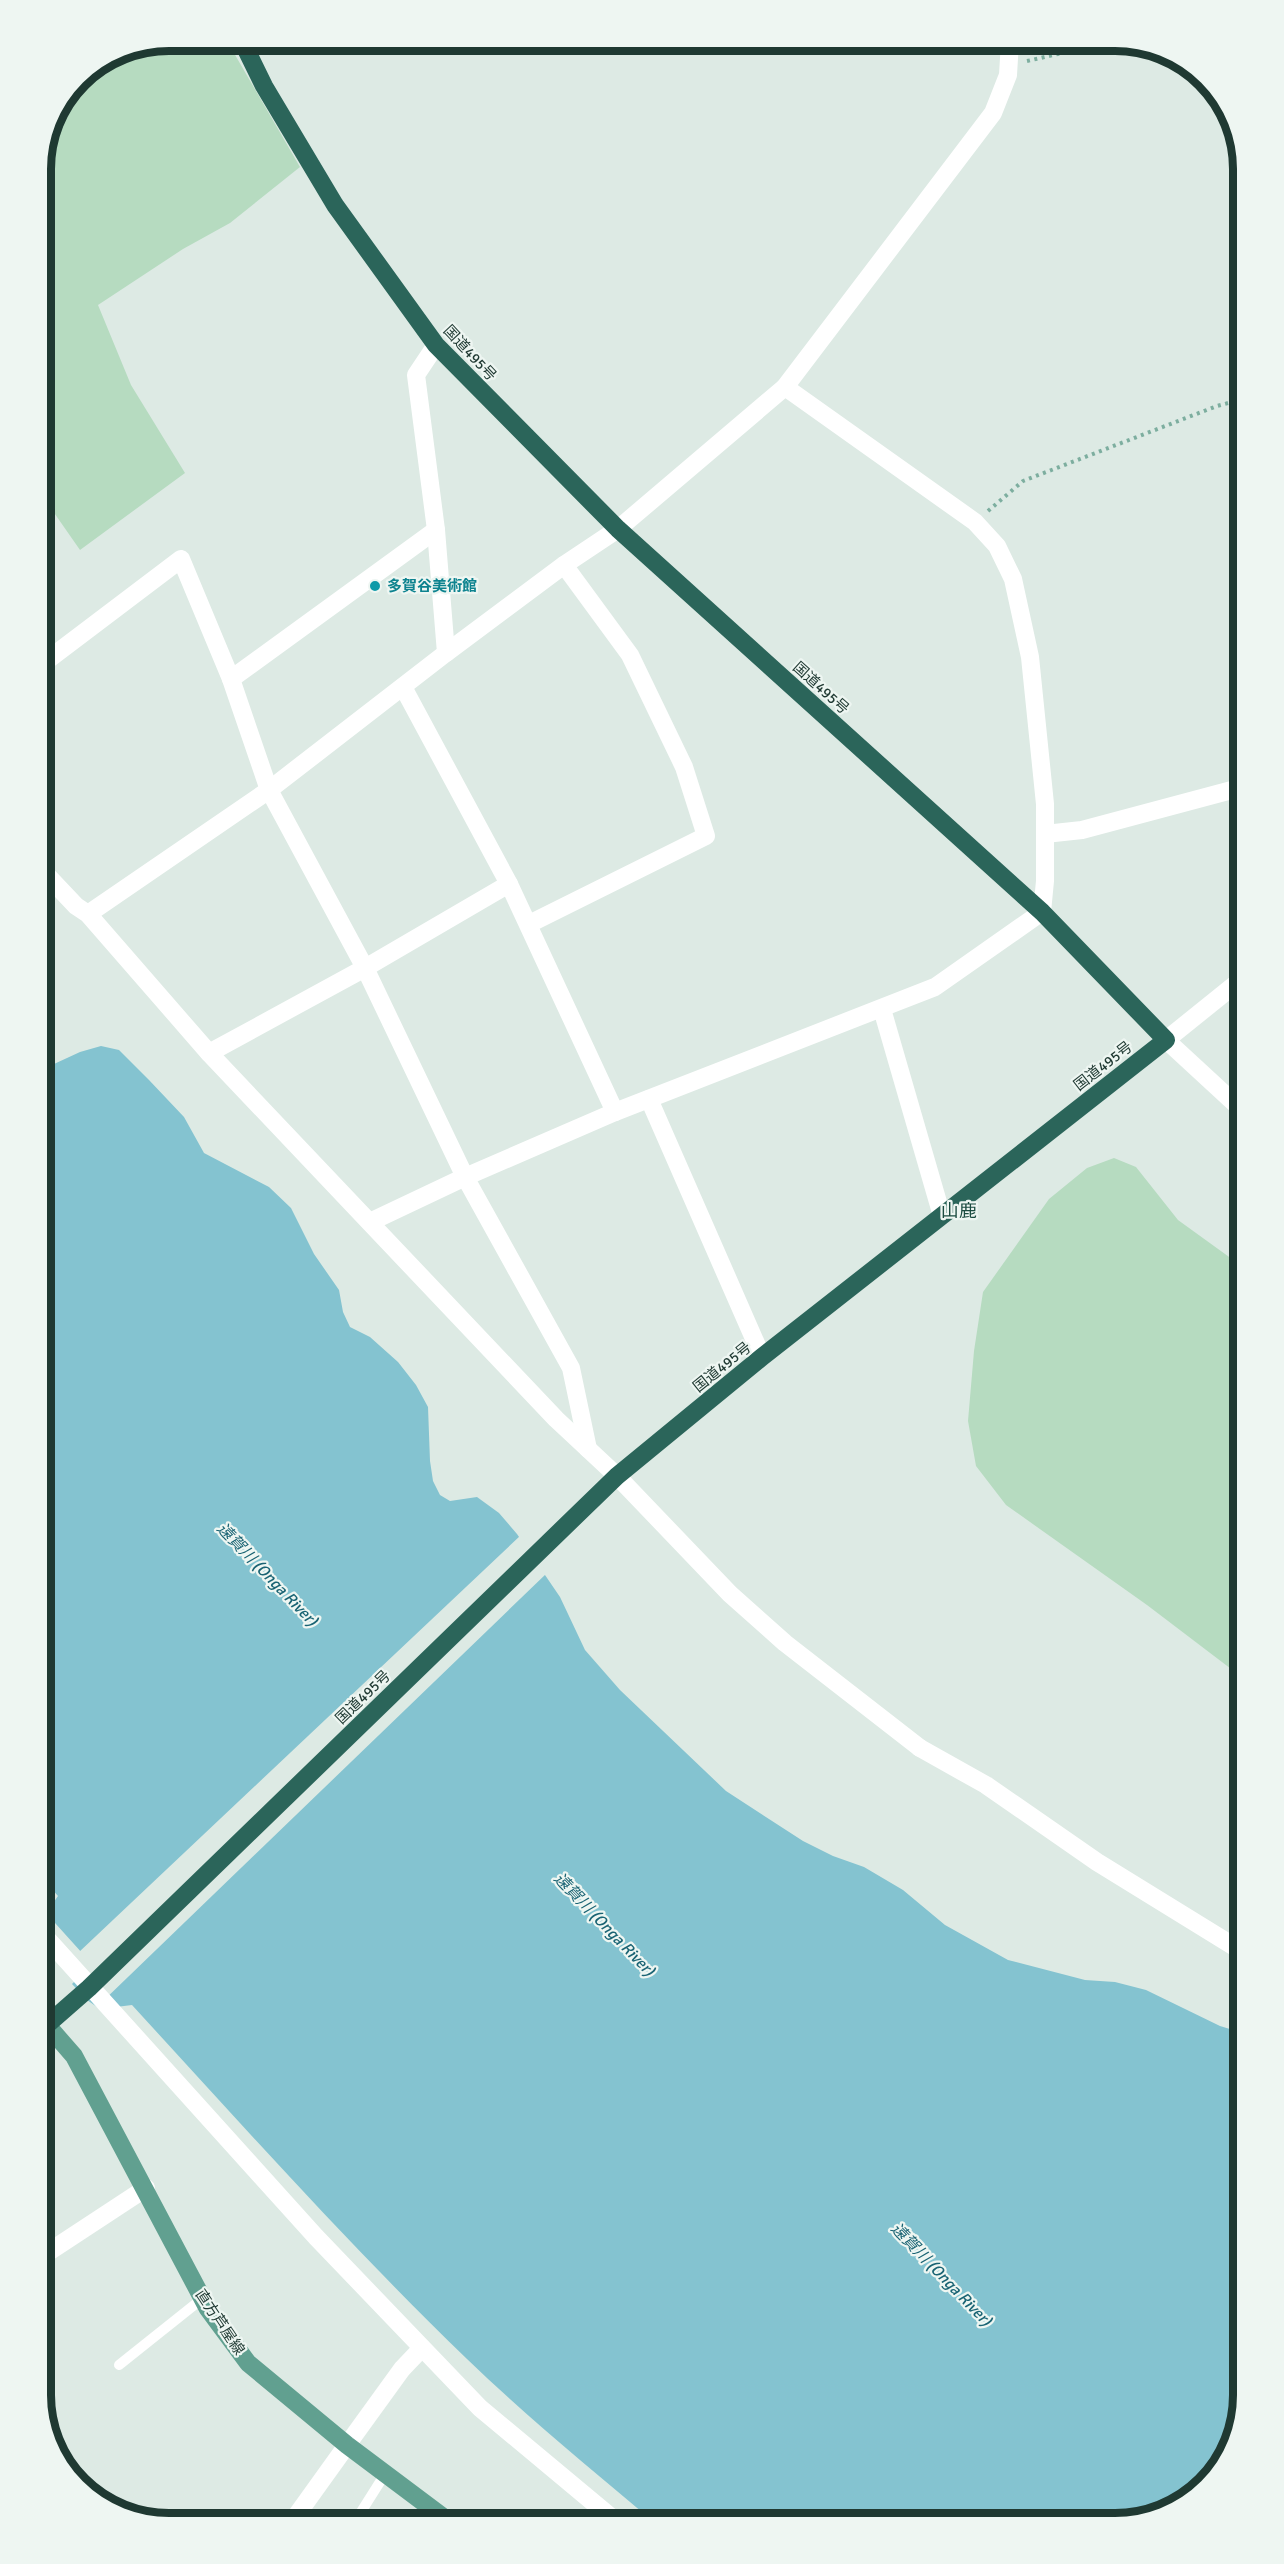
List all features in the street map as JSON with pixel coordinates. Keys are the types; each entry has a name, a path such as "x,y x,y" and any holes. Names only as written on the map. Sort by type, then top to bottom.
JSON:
{"highway":[{"name":"国道495号","path":"51,2022 617,1476 762,1357 1166,1040 1042,912 618,529 436,345 335,205 264,86 247,51"}],"main road":[{"name":"直方芦屋線","path":"51,2035 74,2056 203,2298 248,2363 347,2445 438,2513"}],"street":[{"path":"88,914 269,790 446,653 564,565 618,529 785,387 993,113 1008,75 1010,51"},
{"path":"436,345 416,375 436,530 446,653"},
{"path":"370,1222 465,1177 615,1112 935,987 1042,912 1045,804 1030,657 1013,579 997,546 975,522 785,387"},
{"path":"231,679 436,530"},
{"path":"51,657 181,559 231,679 269,790 365,968 465,1177 571,1368 588,1449"},
{"path":"529,924 706,836 684,767 630,655 564,565"},
{"path":"403,687 529,924 615,1112"},
{"path":"1045,834 1082,830 1233,790"},
{"path":"51,880 76,906 88,914 209,1053 556,1419 617,1476 730,1594 784,1643 920,1748 986,1785 1098,1862 1233,1945"},
{"path":"209,1053 365,968 509,884"},
{"path":"1233,987 1166,1040 1233,1101"},
{"path":"882,1009 942,1216"},
{"path":"650,1099 762,1357"},
{"path":"51,1945 316,2236 480,2408 606,2513"},
{"path":"51,2250 146,2188"},
{"path":"298,2513 402,2369 422,2348"}],"lane":[{"path":"118,2366 203,2298"},
{"path":"360,2513 385,2474"}],"path":[{"path":"1009,65 1071,51"},
{"path":"975,522 1023,482 1217,406 1233,402"}],"green space":[{"path":"161,51 233,51 300,167 230,223 183,249 98,305 131,385 185,473 80,550 51,508 51,161 55,139 67,110 80,91 97,75 117,63 146,53"},
{"path":"1114,1158 1136,1167 1178,1220 1233,1260 1233,1670 1147,1605 1006,1505 976,1466 968,1421 974,1351 983,1292 1049,1199 1087,1168"}],"water":[{"name":"遠賀川 (Onga River)","path":"101,1046 119,1050 184,1117 204,1153 269,1187 291,1208 314,1254 339,1290 343,1312 350,1327 370,1337 398,1362 416,1385 428,1407 430,1461 433,1481 440,1495 450,1501 477,1497 499,1513 517,1534 560,1597 585,1650 620,1690 726,1791 803,1841 833,1856 864,1867 903,1890 945,1925 1008,1960 1085,1980 1115,1982 1146,1990 1220,2026 1233,2030 1232,2410 1224,2440 1217,2454 1204,2473 1187,2489 1160,2504 1145,2509 1115,2513 643,2513 513,2402 467,2359 297,2185 132,2005 100,2009 87,2000 72,1984 92,1964 51,1919 51,1906 58,1896 51,1888 51,1065 80,1052"}],"pier":[{"path":"521,1535 547,1573 100,2004 73,1978 88,1964 78,1953"}],"place":[{"name":"多賀谷美術館","path":"375,586"}],"district":[{"name":"山鹿","path":"959,1211"}]}
